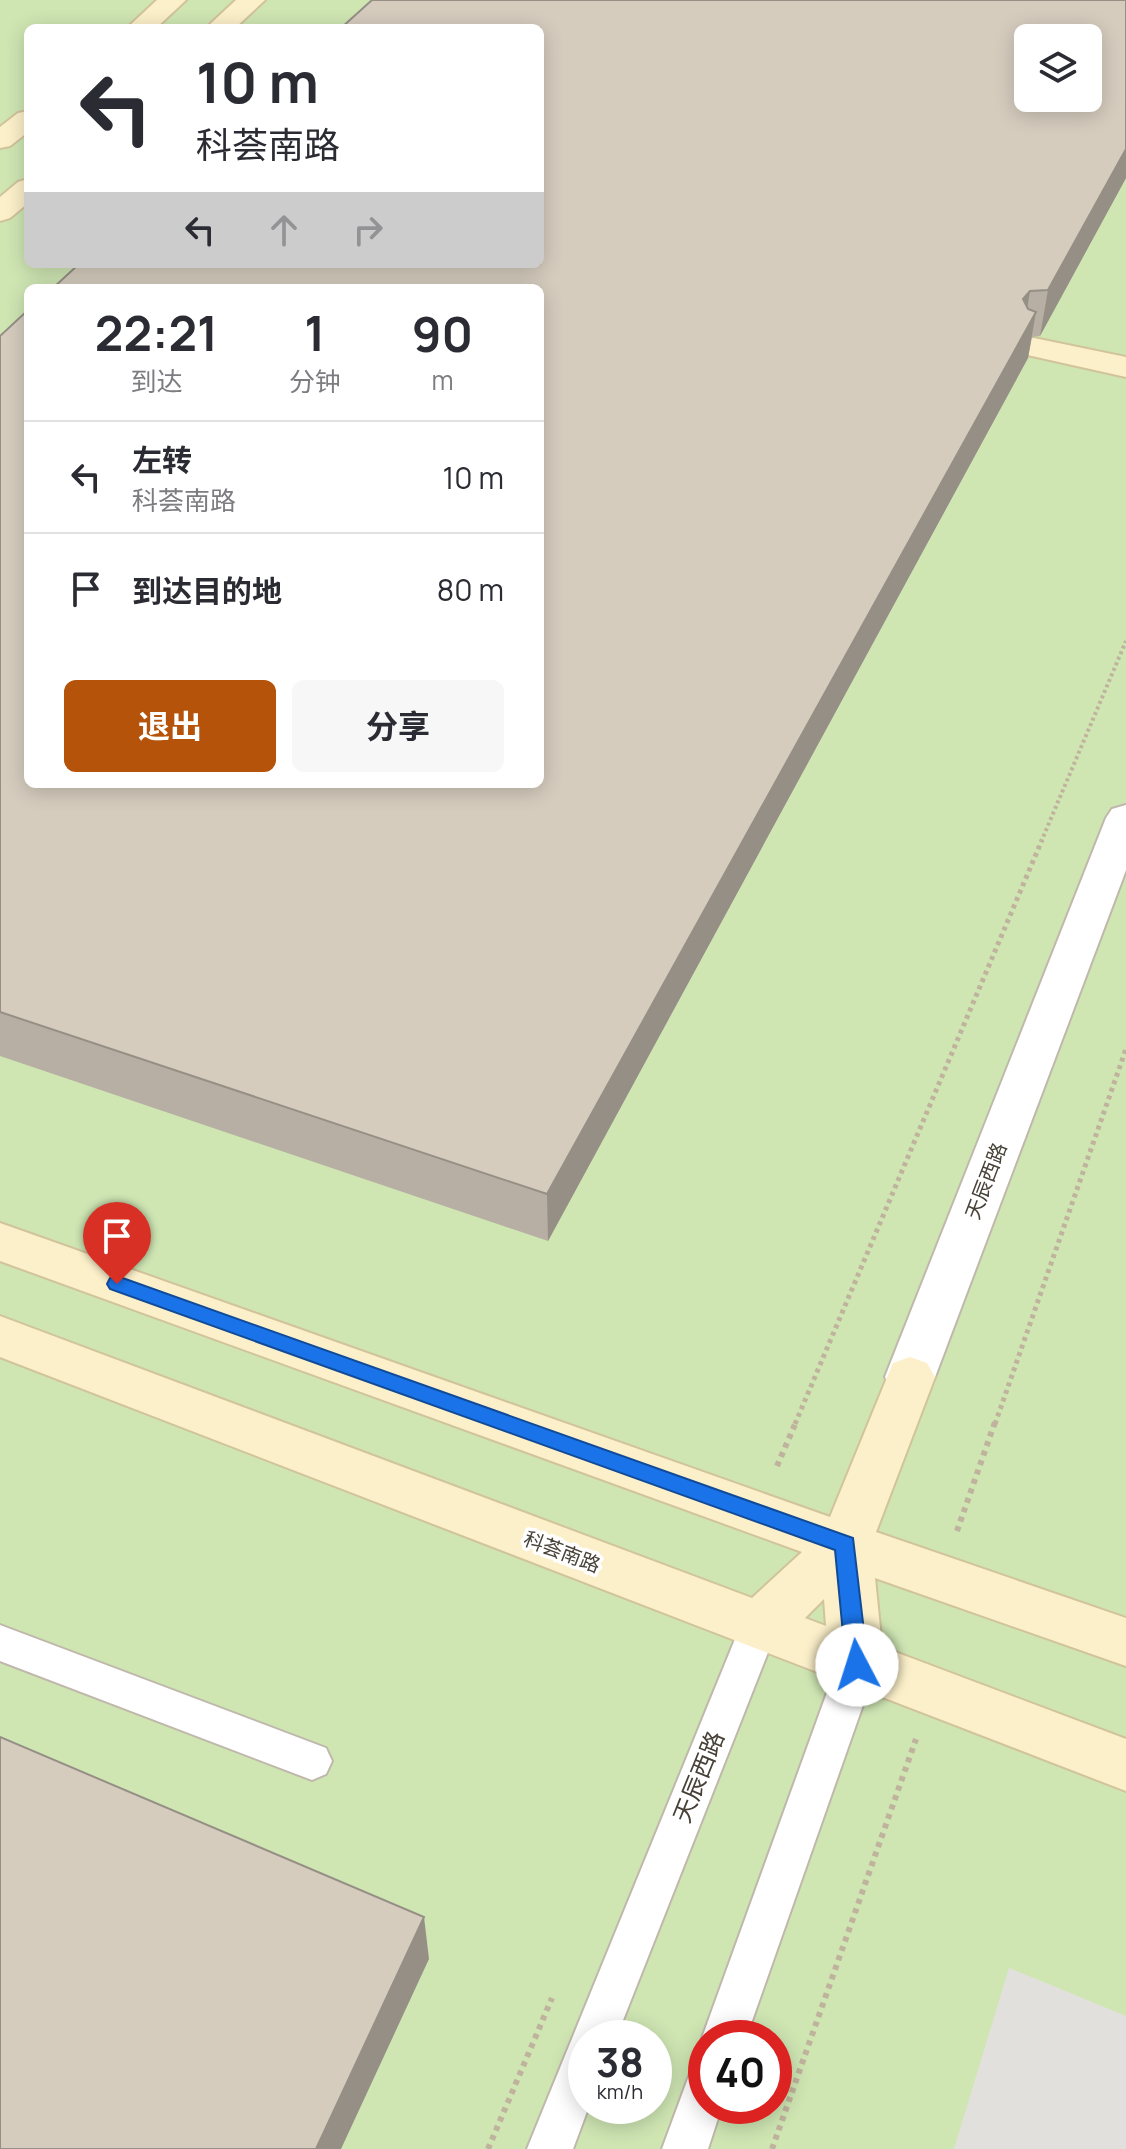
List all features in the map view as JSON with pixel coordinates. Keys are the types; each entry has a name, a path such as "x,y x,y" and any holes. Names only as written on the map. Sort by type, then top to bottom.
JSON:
{"street":[{"path":"145,24 173,0"},
{"path":"224,24 252,0"},
{"path":"0,212 24,191"},
{"path":"1034,347 1126,367"},
{"name":"天辰西路","path":"759,1627 845,1545 1126,818"},
{"path":"0,1242 845,1545 1126,1642"},
{"name":"科荟南路","path":"0,1336 1126,1765"},
{"name":"天辰西路","path":"845,1545 857,1665"}],"lane":[{"name":"天辰西路","path":"601,2020 759,1627"},
{"path":"0,1643 312,1761"},
{"name":"天辰西路","path":"730,2020 857,1665"},
{"path":"550,2149 568,2104"},
{"path":"685,2149 694,2124"}],"path":[{"path":"822,1360 1126,641"},
{"path":"941,1576 1126,1049"},
{"path":"772,2149 932,1693"}],"green space":[{"path":"0,0 1126,0 1126,2149 0,2149"}],"shaded area":[{"path":"1009,1968 1126,2016 1126,2149 954,2149"}],"building":[{"path":"372,0 1126,0 1126,149 1048,290 1030,291 1023,299 1028,309 1036,312 547,1194 0,1012 0,336 24,314 24,788 544,788 544,284 57,284 75,268 544,268 544,24 345,24"},
{"path":"0,1737 424,1917 316,2149 0,2149"}],"route":[{"path":"117,1284 845,1545 857,1665"}]}
